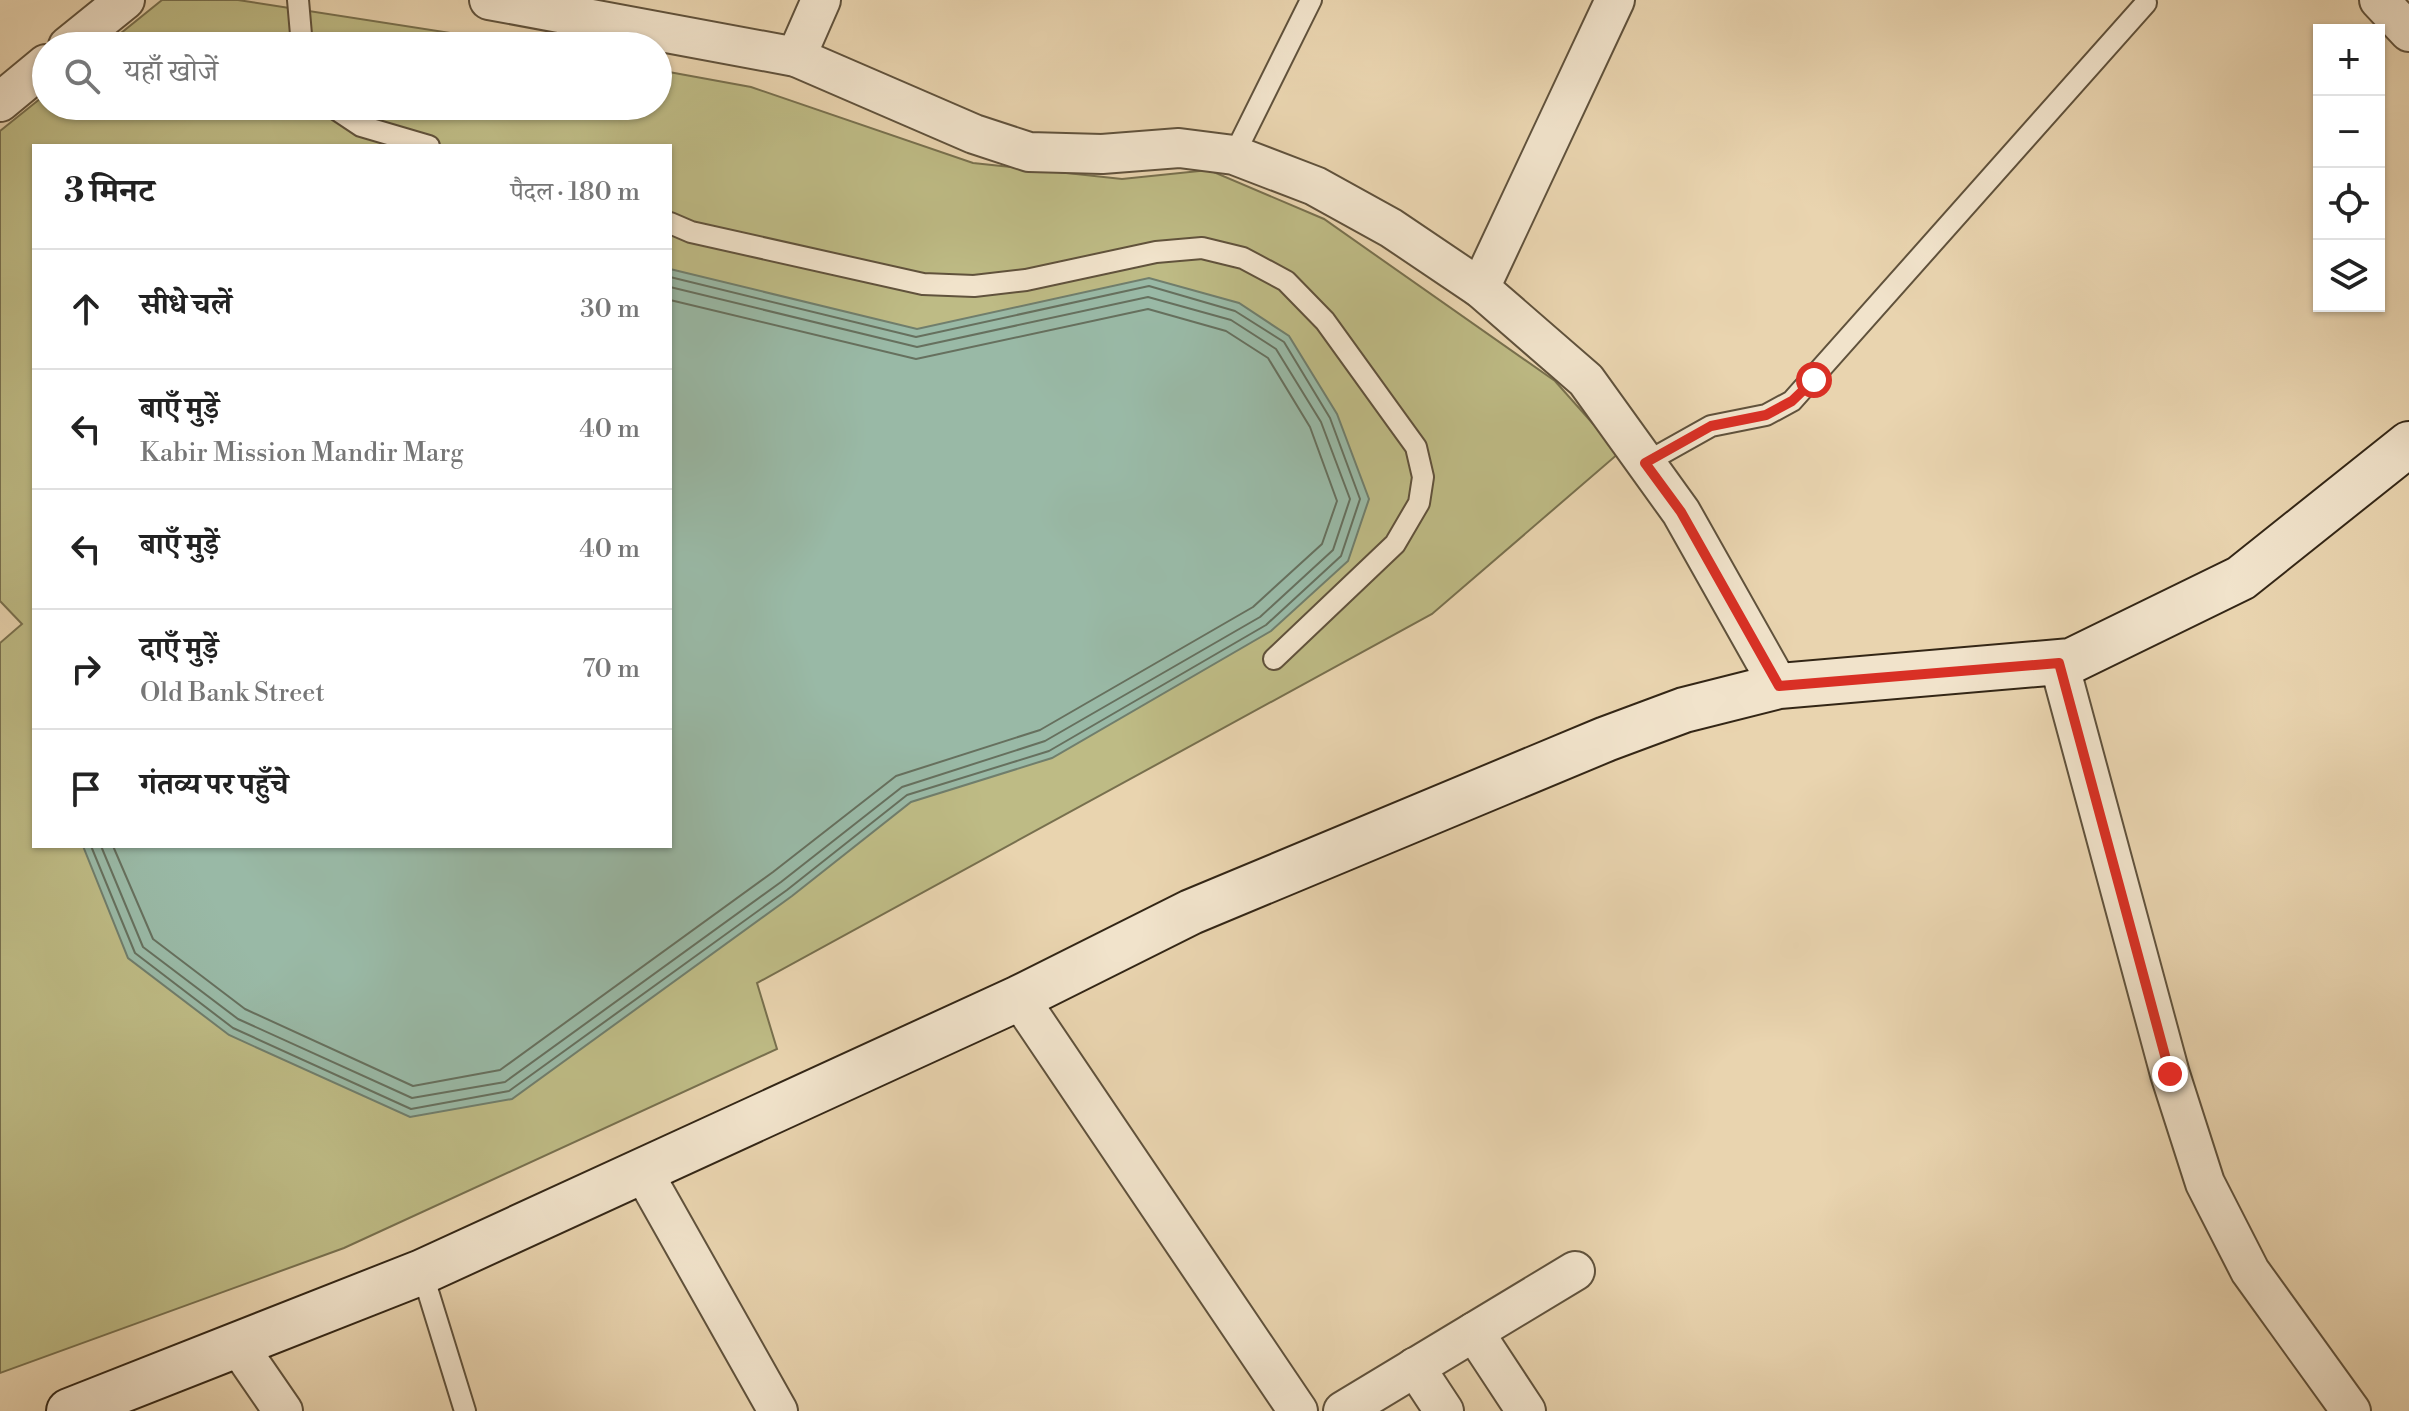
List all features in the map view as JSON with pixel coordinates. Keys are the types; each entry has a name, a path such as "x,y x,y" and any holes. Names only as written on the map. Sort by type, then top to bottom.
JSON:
{"street":[{"path":"85,32 125,0"},
{"path":"489,0 716,39 796,57 974,134 1029,152 1102,154 1179,148 1234,155 1315,186 1391,228 1480,288 1586,380 1681,512 1779,686"},
{"path":"796,57 821,0"},
{"path":"1480,288 1615,0"},
{"path":"2379,0 2409,32"},
{"path":"0,102 32,76"},
{"path":"69,1411 239,1347 422,1272 1019,998 1191,912 1606,739 1684,710 1779,686 2071,661 2241,578 2409,444"},
{"path":"2059,663 2170,1074 2205,1183 2250,1271 2351,1411"},
{"path":"1019,998 1298,1411"},
{"path":"642,1170 778,1411"},
{"path":"1343,1411 1575,1271"},
{"path":"1474,1332 1526,1411"},
{"path":"239,1347 283,1411"},
{"path":"1415,1367 1444,1411"}],"lane":[{"path":"298,0 301,32"},
{"path":"1234,155 1311,0"},
{"path":"1645,463 1711,426 1766,415 1792,401 2146,3"},
{"path":"352,120 361,126 422,144"},
{"path":"672,224 691,232 923,284 974,286 1026,280 1156,252 1202,248 1243,258 1286,281 1325,321 1416,447 1423,477 1419,503 1395,544 1274,659"},
{"path":"422,1272 465,1411"}],"shaded area":[{"path":"162,0 238,0 444,32 122,32"},
{"path":"672,73 751,87 973,163 1122,179 1209,170 1324,219 1555,381 1619,453 1432,614 757,983 777,1049 344,1248 0,1373 0,643 22,624 0,601 0,131 32,105 32,120 672,120"}],"water":[{"path":"672,269 917,329 1149,278 1239,303 1289,336 1337,414 1369,499 1348,561 1271,631 1052,758 911,802 792,896 512,1099 410,1117 229,1035 128,958 84,848 672,848"}],"route":[{"path":"1814,380 1792,401 1766,415 1711,426 1645,463 1681,512 1779,686 2059,663 2170,1074"}]}
